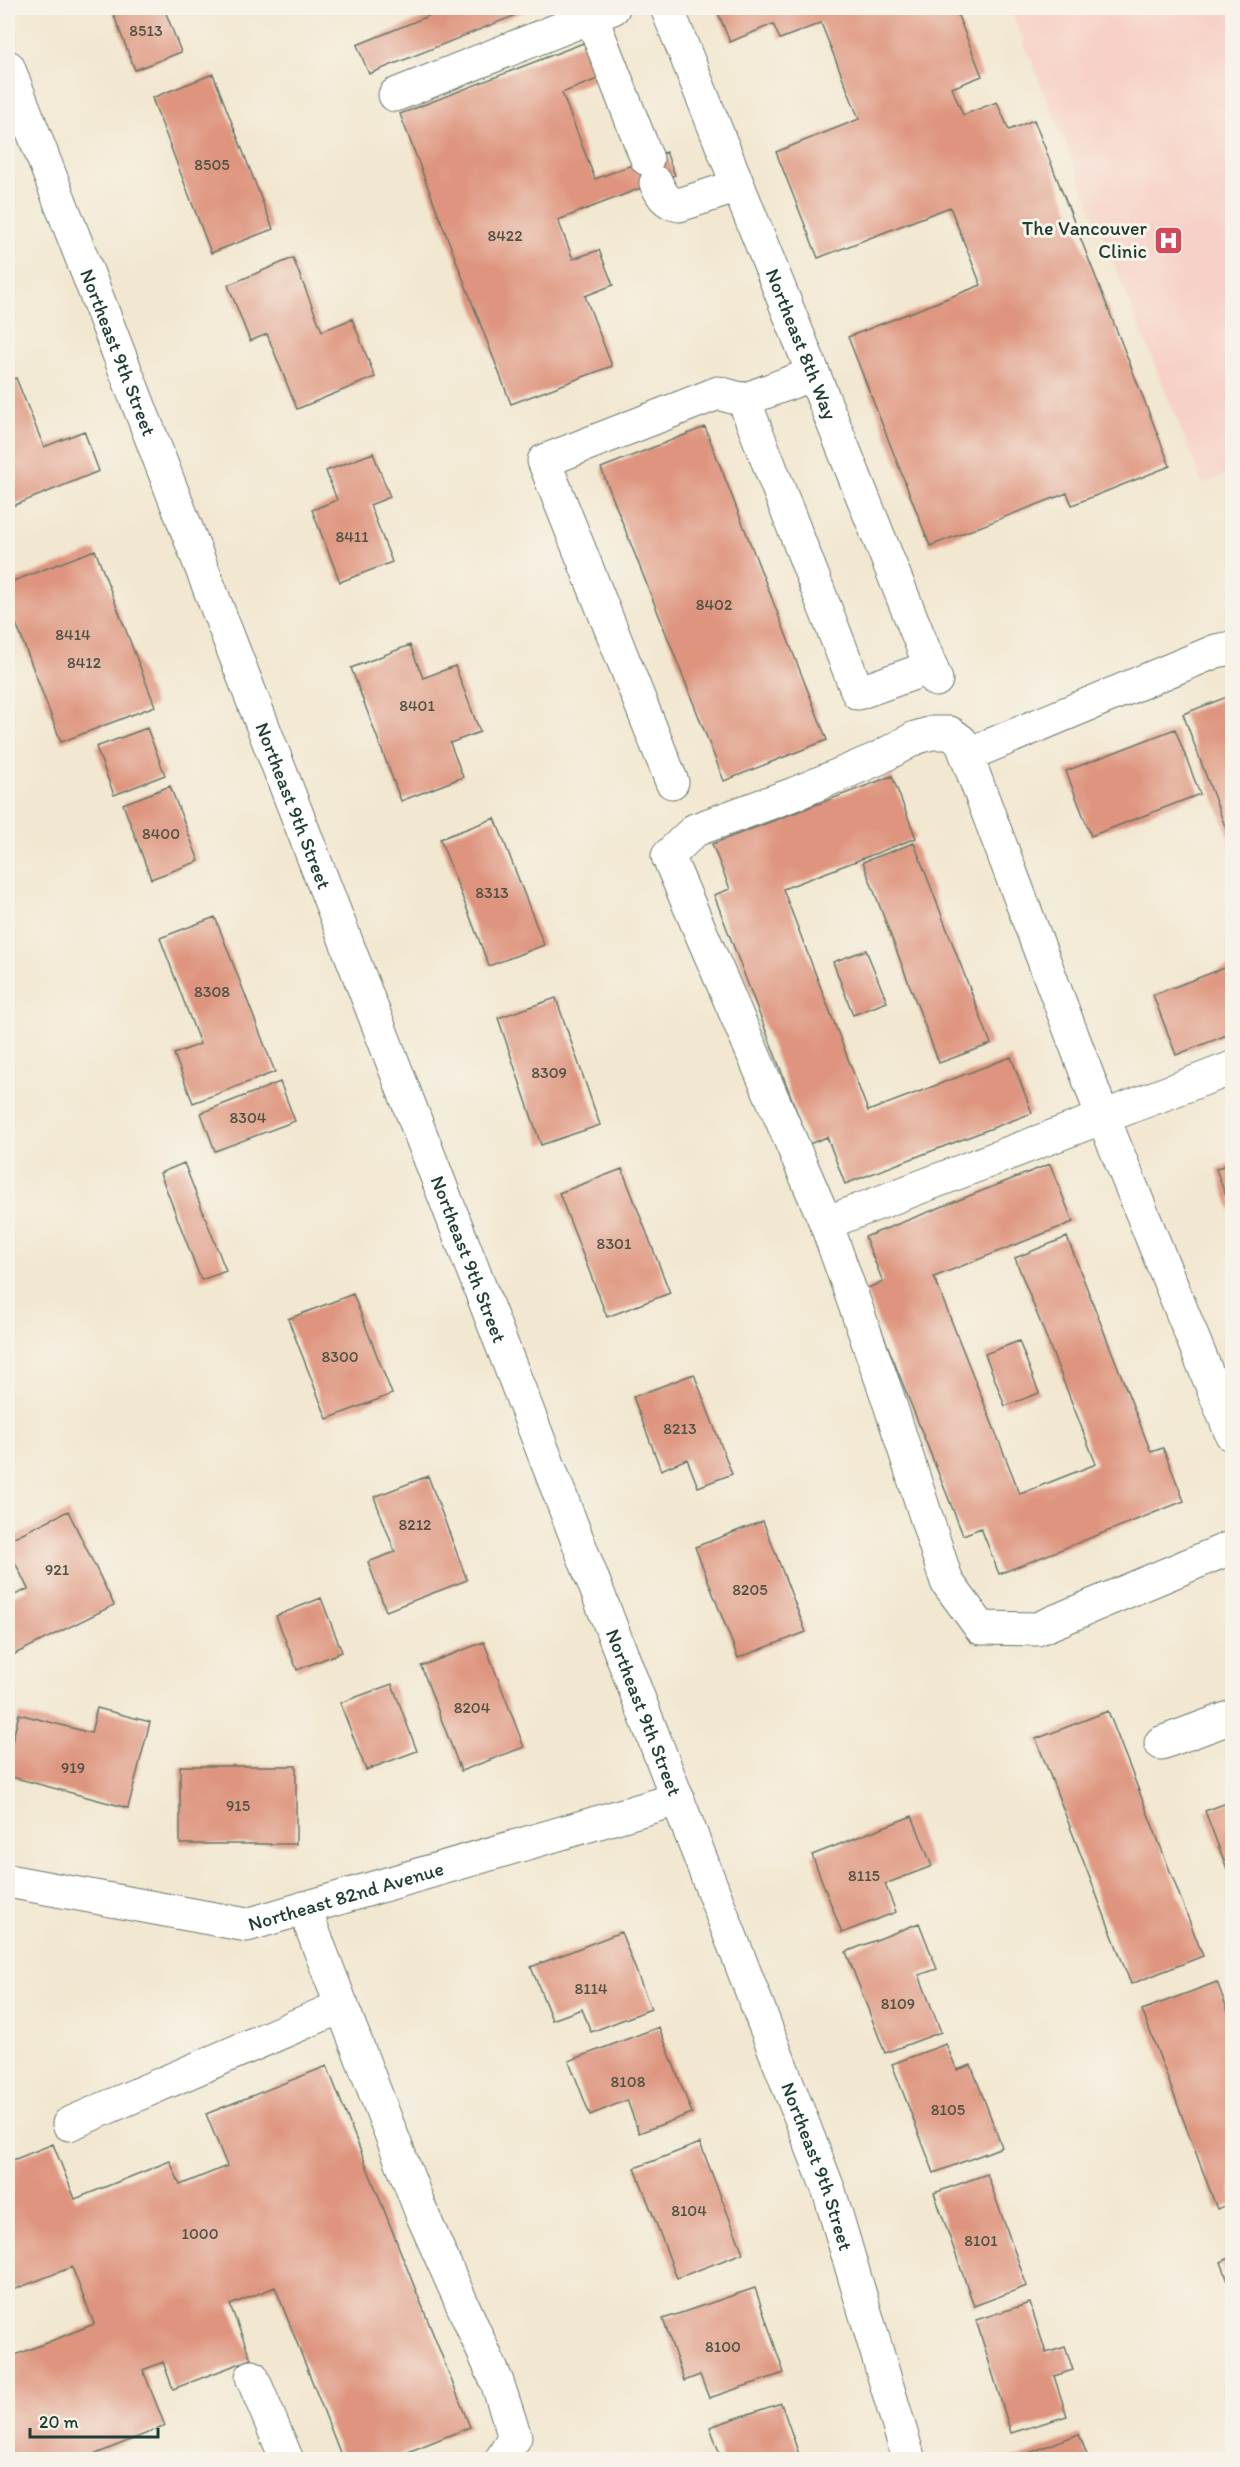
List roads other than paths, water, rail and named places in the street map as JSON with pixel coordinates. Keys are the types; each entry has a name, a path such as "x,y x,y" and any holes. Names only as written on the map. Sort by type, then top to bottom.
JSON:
{"street":[{"name":"Northeast 8th Way","path":"667,8 933,674 858,693 744,400"},
{"path":"395,95 602,12 651,171 663,198 679,205 738,186"},
{"name":"Northeast 9th Street","path":"8,67 829,2191 909,2460"},
{"path":"672,782 544,460 718,393 744,400 813,374"},
{"path":"967,755 1216,651 1233,648"},
{"path":"1233,1435 1103,1117 961,741 950,733 932,733 915,738 879,758 805,789 695,830 668,856 826,1223 888,1398 947,1582 981,1628 1037,1629 1233,1547"},
{"path":"826,1223 1233,1068"},
{"path":"1161,1743 1233,1717"},
{"name":"Northeast 82nd Avenue","path":"8,1881 247,1925 678,1799"},
{"path":"304,1908 422,2214 497,2382 515,2437 501,2460"},
{"path":"69,2124 342,2006"},
{"path":"252,2377 286,2460"}],"place":[{"name":"The Vancouver Clinic","path":"1168,240"}]}
